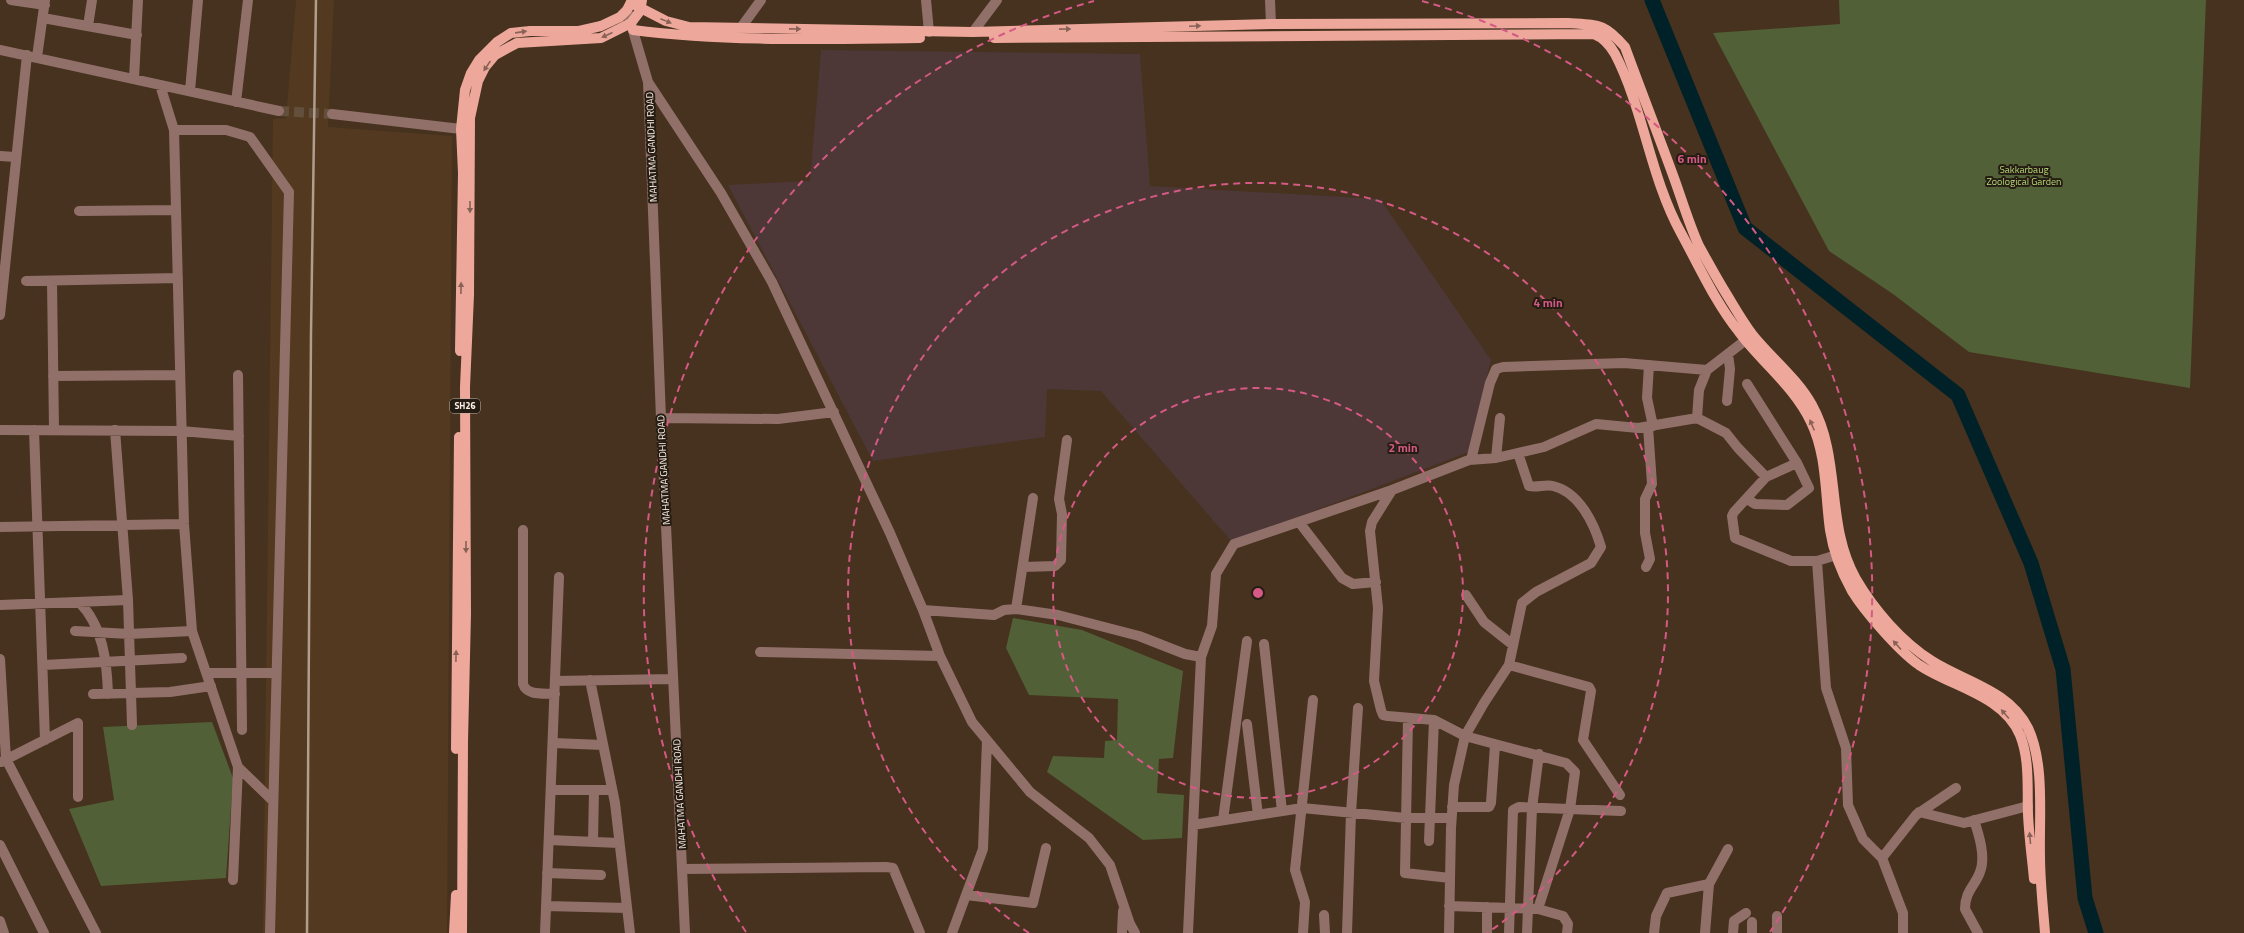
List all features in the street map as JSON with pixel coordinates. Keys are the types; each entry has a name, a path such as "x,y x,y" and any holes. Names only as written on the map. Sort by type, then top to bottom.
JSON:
{"main road":[{"path":"630,5 642,4 666,21 689,28 973,32 1271,24 1568,23 1597,25 1605,28 1625,47 1698,244 1749,337"},
{"name":"SH26","path":"462,933 462,820 466,614 465,387 470,220 469,139 474,96 486,67 495,55 506,47 517,43 601,38 632,26 642,4"},
{"name":"SH26","path":"454,933 456,892 456,715 462,173 461,129 465,90 471,73 479,60 497,42 511,33 530,31 579,31 601,26 620,17 630,5"},
{"path":"632,26 684,36 806,39 1594,34 1602,37 1614,54 1628,87 1673,218 1718,301 1749,337 1782,366 1812,404 1824,432 1840,554 1857,598 1899,647 1918,664 1985,698 2000,708 2019,732 2027,761 2028,806 2038,933"},
{"path":"1840,554 1870,601 1888,623 1920,653 1934,663 1988,688 2014,709 2027,728 2035,748 2038,767 2040,866 2045,933"}],"street":[{"path":"11,0 45,3 37,57"},
{"path":"88,26 92,0"},
{"path":"134,79 138,0"},
{"path":"190,91 198,0"},
{"path":"236,102 248,0"},
{"path":"740,29 761,0"},
{"path":"926,0 929,32"},
{"path":"973,32 997,0"},
{"path":"1270,0 1271,24"},
{"name":"MAHATMA GANDHI ROAD","path":"630,5 632,26 648,82 661,418 685,933"},
{"path":"43,18 137,34"},
{"path":"0,50 279,111"},
{"path":"0,315 26,55"},
{"path":"648,82 753,247 834,412 924,610 940,656 972,722 1030,792 1089,838 1110,864 1130,924 1135,933"},
{"path":"160,85 174,130 184,524 192,631 238,767 233,880"},
{"path":"332,114 461,129"},
{"path":"174,130 226,130 250,137 289,192 270,933"},
{"path":"0,156 15,157"},
{"path":"79,211 176,210"},
{"path":"26,281 178,278"},
{"path":"52,281 54,430"},
{"path":"1697,418 1699,390 1707,370 1749,337"},
{"path":"1728,354 1730,369 1728,401"},
{"path":"1471,460 1490,383 1496,370 1503,367 1624,363 1707,370"},
{"path":"1646,567 1650,559 1645,533 1645,499 1652,484 1651,426 1647,398 1650,365"},
{"path":"53,376 180,375"},
{"path":"238,375 243,673 242,730"},
{"path":"1747,384 1797,463 1809,488 1787,505 1755,504 1748,499"},
{"path":"661,418 778,419 834,412"},
{"path":"1496,458 1500,418"},
{"path":"1188,933 1201,657 1212,626 1216,574 1234,544 1392,490 1471,460 1496,458 1544,447 1596,424 1638,428 1697,418 1726,432 1738,448 1766,477"},
{"path":"0,430 181,431 239,436"},
{"path":"34,430 45,740"},
{"path":"115,430 128,600 132,725"},
{"path":"1022,567 1055,566 1061,560 1062,514 1059,499 1067,440"},
{"path":"1449,933 1451,818 1454,785 1465,736 1484,703 1509,665 1522,603 1536,592 1591,563 1601,547 1596,530 1573,495 1551,486 1536,488 1529,486 1518,453"},
{"path":"1797,463 1766,477 1748,499 1736,509 1732,516 1735,538 1791,561 1817,561 1840,554"},
{"path":"1392,490 1371,525 1378,608 1374,681 1381,710 1383,715 1388,716 1408,719 1434,720 1465,736 1495,745 1539,754 1566,763 1575,772 1570,809 1538,909"},
{"path":"1016,609 1033,498"},
{"path":"1299,522 1342,578 1353,584 1376,582"},
{"path":"0,527 184,524"},
{"path":"523,530 523,684 525,689 530,692 555,694"},
{"path":"1817,561 1826,688 1846,748 1848,805 1863,839 1882,858 1902,913 1903,933"},
{"path":"545,933 559,577"},
{"path":"1466,595 1484,622 1513,645"},
{"path":"0,605 128,600"},
{"path":"79,602 89,611 98,632 107,663 108,694"},
{"path":"924,610 994,614 1016,609 1065,617 1139,636 1185,654 1201,657"},
{"path":"75,631 129,634 192,631"},
{"path":"1223,820 1247,641"},
{"path":"1264,644 1282,811"},
{"path":"760,652 940,656"},
{"path":"43,665 107,663 182,658"},
{"path":"0,659 3,761 96,933"},
{"path":"1509,665 1589,687 1591,691 1583,740 1620,794"},
{"path":"207,673 276,673"},
{"path":"555,681 673,679"},
{"path":"590,680 612,790 630,933"},
{"path":"93,694 170,692 211,686"},
{"path":"1303,933 1305,902 1295,870 1313,700"},
{"path":"1347,933 1351,813 1358,708"},
{"path":"1408,719 1405,873 1450,878"},
{"path":"1429,841 1434,720"},
{"path":"3,761 78,723 78,797"},
{"path":"1246,724 1258,815"},
{"path":"952,933 983,850 987,740"},
{"path":"553,744 603,745"},
{"path":"1452,807 1489,807 1491,803 1495,745"},
{"path":"1527,933 1532,808 1539,754"},
{"path":"238,767 273,801"},
{"path":"1882,858 1920,812 1956,788"},
{"path":"551,790 612,790"},
{"path":"593,842 594,790"},
{"path":"1920,812 1960,822 1974,820 2028,806"},
{"path":"1509,933 1513,810 1519,807 1621,811"},
{"path":"1193,825 1302,808 1406,818 1451,818"},
{"path":"1974,820 1980,837 1981,872 1971,886 1965,909 1978,933"},
{"path":"549,840 619,843"},
{"path":"0,845 44,933"},
{"path":"966,895 1033,904 1046,848"},
{"path":"1705,933 1708,884 1728,848"},
{"path":"682,869 886,866 893,868 920,933"},
{"path":"547,873 601,875"},
{"path":"1654,933 1656,916 1667,893 1708,884"},
{"path":"1122,933 1123,903"},
{"path":"546,906 627,908"},
{"path":"1449,906 1538,909 1563,916 1568,924 1567,933"},
{"path":"1487,907 1487,933"},
{"path":"1324,915 1325,933"},
{"path":"1777,916 1777,933"},
{"path":"1733,933 1734,921 1749,918 1752,933"},
{"path":"0,921 4,933"}],"shaded area":[{"path":"296,0 334,0 328,127 452,136 447,933 263,933 273,119 286,118"},
{"path":"821,50 1140,54 1150,186 1380,199 1491,360 1469,452 1232,542 1101,391 1047,389 1045,437 873,461 728,185 810,181"}],"green space":[{"name":"Sakkarbaug Zoological Garden","path":"1839,0 2206,0 2190,388 1969,352 1893,294 1829,251 1713,33 1840,24"},
{"path":"1013,618 1082,630 1183,671 1173,758 1159,759 1157,793 1184,795 1182,838 1143,840 1047,772 1053,756 1104,758 1105,741 1117,740 1118,699 1029,695 1006,648"},
{"path":"212,722 233,778 226,878 101,886 69,809 114,800 103,727"}],"waterway":[{"path":"1652,0 1745,228 1958,395 2031,563 2063,669 2085,898 2096,933"}],"tunnel":[{"path":"279,111 332,114"}],"railway":[{"path":"307,933 311,333 316,0"}]}
